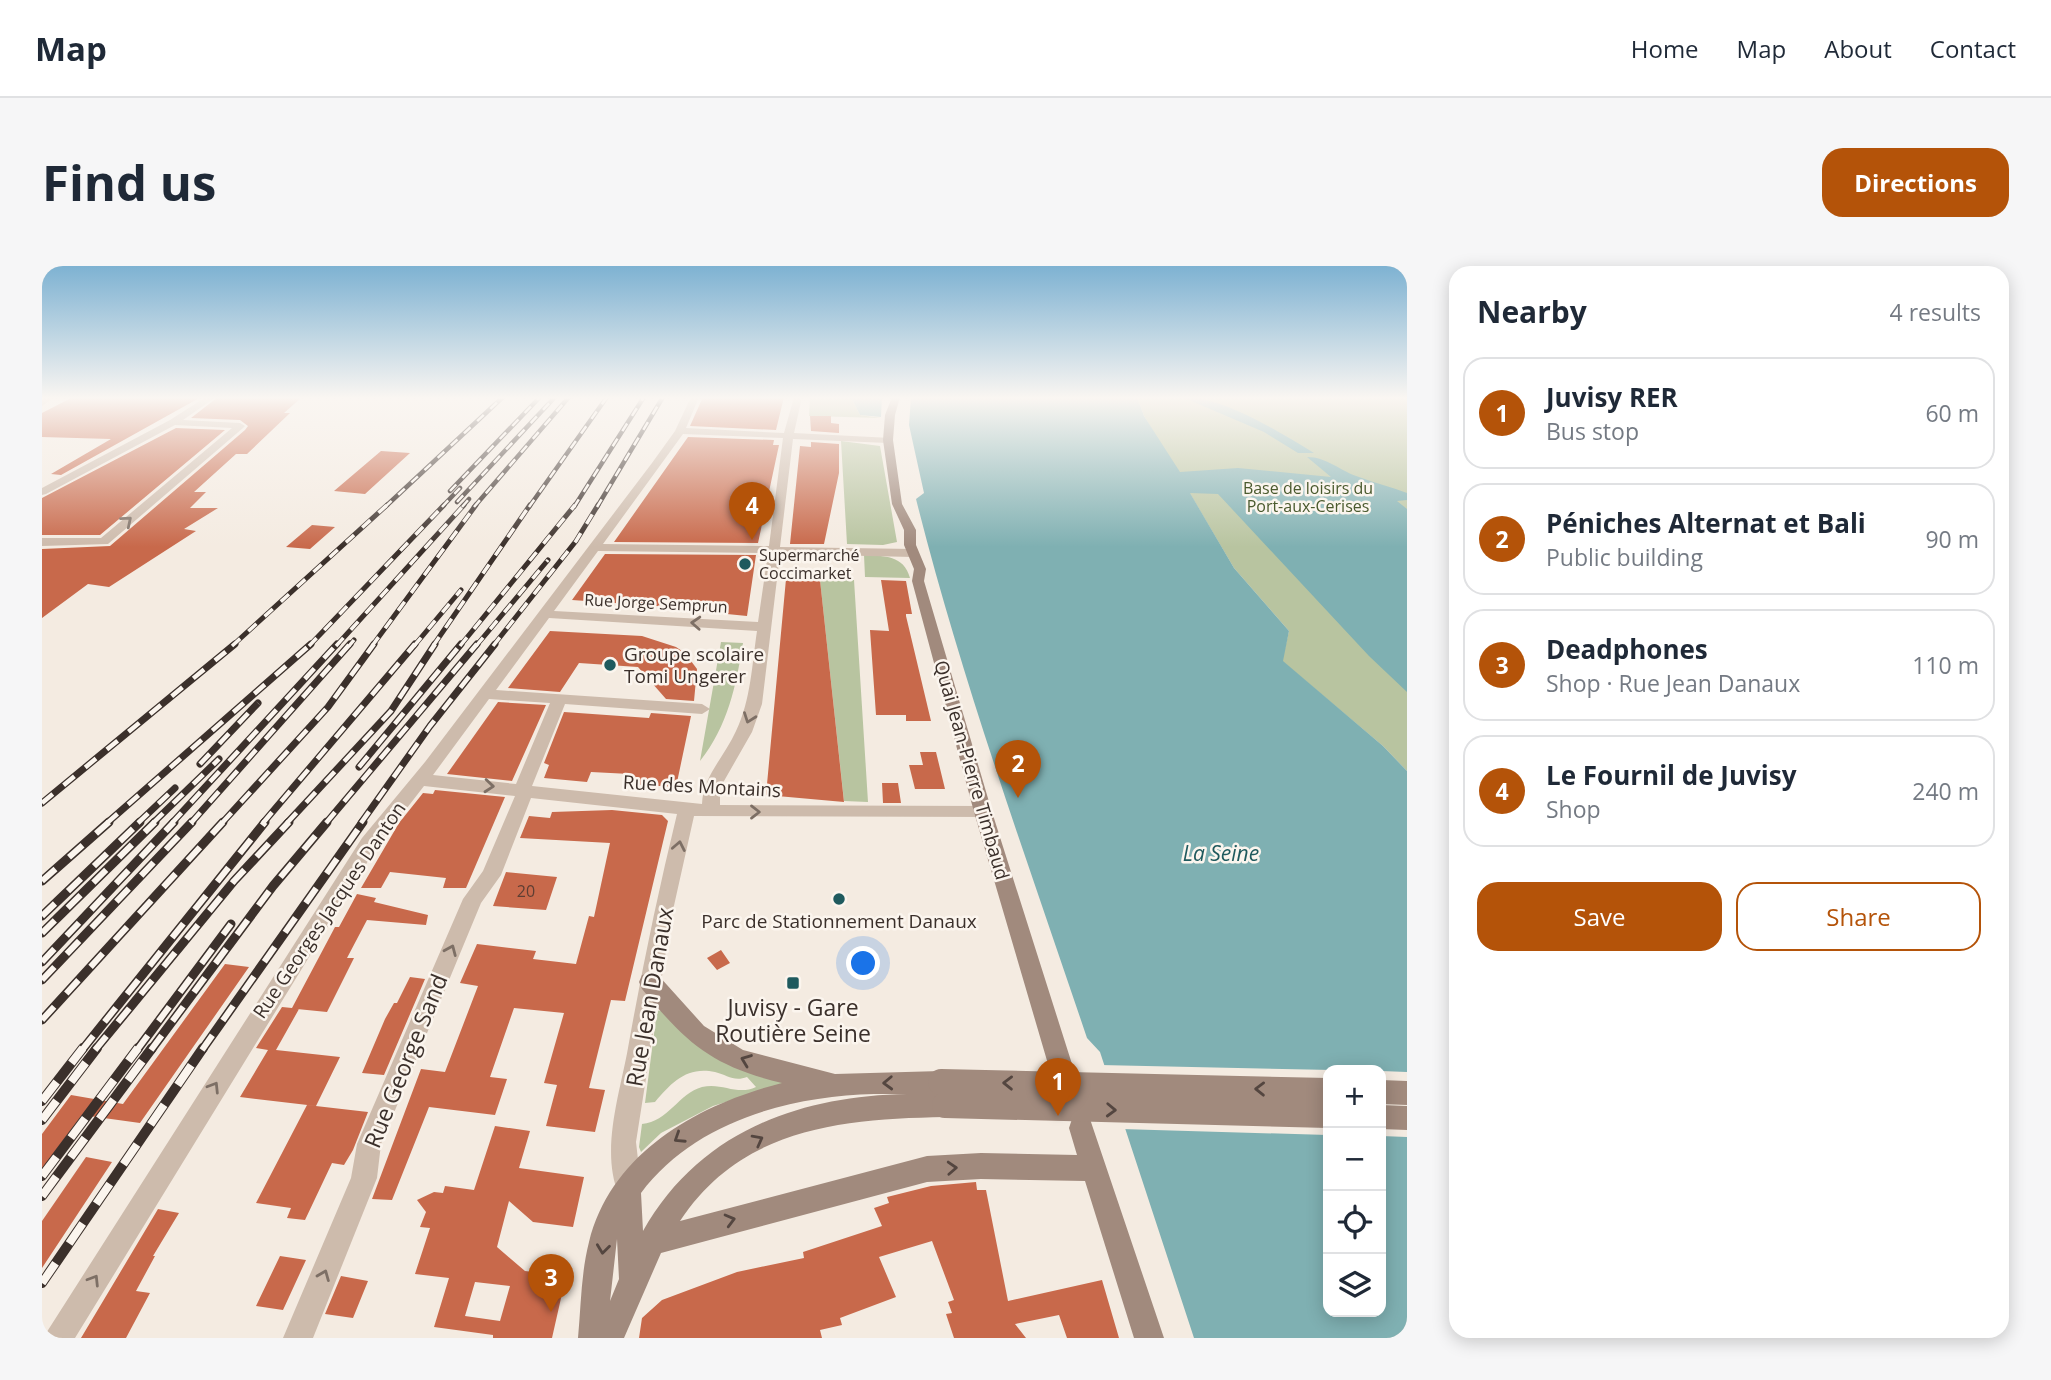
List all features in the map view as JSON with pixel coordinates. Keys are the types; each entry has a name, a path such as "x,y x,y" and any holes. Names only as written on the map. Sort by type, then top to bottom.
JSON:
{"main road":[{"name":"Quai Jean-Pierre Timbaud","path":"889,447 897,504 910,530 913,552 920,569 918,581 1060,1064"},
{"path":"650,982 687,1026 716,1048 755,1064 835,1085 1323,1115"},
{"path":"593,1338 605,1234 628,1186 662,1149 695,1127 756,1101 835,1085"},
{"path":"609,1338 632,1278 675,1203 698,1180 730,1156 807,1118 943,1093 1323,1091"},
{"path":"1386,1092 1407,1093"},
{"path":"1386,1117 1407,1118"},
{"path":"1081,1128 1149,1338"},
{"path":"655,1241 927,1169 981,1166 1094,1168"},
{"path":"628,1186 632,1278"}],"street":[{"path":"42,492 126,447"},
{"path":"42,541 104,541 214,447"},
{"name":"Rue Georges Jacques Danton","path":"58,1338 369,843 421,780 668,447"},
{"path":"710,811 711,788 744,732 754,704 787,447"},
{"path":"595,547 913,552"},
{"name":"Rue Jorge Semprun","path":"545,614 765,627"},
{"path":"484,694 702,709"},
{"name":"Rue George Sand","path":"298,1338 364,1178 369,1144 473,899 491,875 559,700"},
{"name":"Rue des Montains","path":"421,780 524,790 567,798 710,811 984,812"},
{"name":"Rue Jean Danaux","path":"628,1186 623,1152 650,982 687,809"}],"green space":[{"path":"841,447 880,447 897,542 883,545 847,544"},
{"name":"Base de loisirs du Port-aux-Cerises","path":"1162,447 1407,447 1407,771 1383,746 1282,661 1289,631 1234,568"},
{"path":"864,555 898,561 907,570 910,578 865,577"},
{"path":"820,580 854,580 868,802 844,801"},
{"path":"721,642 743,643 734,690 724,720 700,761"},
{"path":"664,1010 677,1026 704,1050 734,1066 788,1083 713,1106 661,1133 641,1152 639,1147 642,1124 659,1118 694,1090 709,1086 742,1090 756,1087 747,1077 734,1078 715,1072 696,1071 674,1082 655,1102 645,1103 657,1011"}],"water":[{"name":"La Seine","path":"914,447 1164,447 1180,472 1238,468 1331,477 1307,457 1407,493 1407,500 1397,501 1407,509 1407,692 1369,656 1218,494 1190,493 1234,568 1289,631 1283,661 1383,746 1407,771 1407,1338 1194,1338 1100,1052 1087,1038 974,703 916,499 924,493"},
{"path":"1288,447 1304,447 1314,453 1298,453"}],"pier":[{"path":"1100,1065 1323,1070 1323,1135 1121,1129"},
{"path":"1386,1071 1407,1072 1407,1137 1386,1136"}],"building":[{"path":"97,447 111,447 61,475 51,474"},
{"path":"140,447 205,447 100,535 42,535 42,498"},
{"path":"225,447 254,447 247,454 236,454 194,492 206,492 190,508 218,508 184,529 196,531 109,587 88,584 42,618 42,549 110,546"},
{"path":"681,447 779,447 758,543 614,542"},
{"path":"800,447 839,447 839,473 824,544 790,544"},
{"path":"381,451 410,453 365,494 334,491"},
{"path":"312,525 335,527 310,549 286,547"},
{"path":"605,554 756,555 747,616 727,614 727,611 572,600"},
{"path":"786,579 820,580 844,802 766,795"},
{"path":"881,580 906,581 912,614 906,616 931,721 906,721 906,715 876,715 870,630 889,631"},
{"name":"Groupe scolaire Tomi Ungerer","path":"550,631 642,636 676,647 685,653 697,669 694,701 666,699 638,667 579,663 560,692 508,688"},
{"path":"498,702 546,705 512,781 447,774"},
{"path":"564,712 649,718 651,713 691,716 676,787 627,784 630,774 591,772 587,782 544,778 549,765 544,763"},
{"path":"920,752 936,752 945,789 915,789 909,765 923,765"},
{"path":"882,783 898,783 901,803 883,803"},
{"path":"435,790 505,797 466,888 443,888 446,878 390,872 381,888 361,888 399,823 423,793 433,794"},
{"path":"612,810 662,815 668,821 625,1001 611,1000 589,1088 605,1090 595,1132 546,1126 557,1085 544,1083 564,1013 514,1008 490,1077 507,1079 495,1115 429,1107 392,1200 372,1199 421,1069 445,1072 478,986 460,983 477,944 536,951 533,959 576,964 589,916 594,917 610,843 520,838 529,816 550,818 552,812"},
{"path":"506,872 557,877 546,910 493,906"},
{"path":"357,894 376,898 374,902 428,915 426,925 367,920 347,958 354,958 327,1012 299,1009 276,1050 340,1057 316,1106 240,1097 268,1050 256,1048 282,1007 292,1008 335,927 339,927"},
{"path":"721,950 730,963 717,970 707,958"},
{"path":"225,964 249,967 140,1123 82,1115 42,1169 42,1134 71,1095 123,1104"},
{"path":"410,977 425,979 384,1075 362,1073 385,1019 394,1003 397,1003"},
{"path":"307,1105 368,1112 353,1150 344,1165 332,1163 305,1220 287,1218 291,1208 256,1203"},
{"path":"495,1126 530,1131 519,1168 584,1177 573,1227 533,1222 509,1201 497,1247 525,1271 566,1276 552,1338 493,1338 493,1335 434,1327 449,1278 415,1274 430,1228 420,1227 426,1212 417,1200 434,1192 443,1193 445,1186 474,1190","holes":["475,1282 510,1286 500,1321 465,1316"]},
{"path":"86,1157 112,1162 42,1268 42,1221"},
{"path":"976,1182 977,1190 986,1190 1008,1301 1102,1280 1119,1338 1067,1338 1059,1315 1015,1324 1026,1338 954,1338 946,1314 952,1313 948,1302 954,1300 932,1241 879,1257 896,1297 840,1318 842,1325 820,1330 822,1338 639,1338 642,1318 662,1300 737,1272 804,1258 803,1252 882,1226 874,1208 889,1203 887,1197 931,1186"},
{"path":"158,1209 179,1213 136,1291 150,1293 126,1338 81,1338"},
{"path":"280,1256 306,1260 283,1310 256,1306"},
{"path":"341,1276 368,1281 353,1318 325,1314"}],"railway":[{"path":"385,507 449,447"},
{"path":"450,491 492,447"},
{"path":"457,502 508,447"},
{"path":"474,507 526,447"},
{"path":"529,507 572,447"},
{"path":"574,507 612,447"},
{"path":"597,507 633,447"},
{"path":"442,507 460,488"},
{"path":"462,507 469,499"},
{"path":"232,646 387,505"},
{"path":"310,644 444,505"},
{"path":"336,646 464,505"},
{"path":"372,646 476,505"},
{"path":"433,646 530,505"},
{"path":"460,646 575,505"},
{"path":"493,646 576,541 598,505"},
{"path":"476,646 548,560"},
{"path":"414,646 461,590"},
{"path":"349,646 354,640"},
{"path":"42,803 235,644"},
{"path":"107,823 310,644"},
{"path":"172,823 337,644"},
{"path":"191,823 350,644"},
{"path":"222,823 328,707 374,644"},
{"path":"263,823 415,644"},
{"path":"287,823 391,711 435,644"},
{"path":"359,767 461,644"},
{"path":"326,823 477,644"},
{"path":"361,823 430,726 495,644"},
{"path":"200,764 258,703"},
{"path":"153,823 219,759"},
{"path":"138,823 175,788"},
{"path":"42,881 109,822"},
{"path":"42,916 140,822"},
{"path":"42,933 155,822"},
{"path":"42,962 174,822"},
{"path":"42,980 192,822"},
{"path":"42,1020 223,822"},
{"path":"82,1050 265,822"},
{"path":"95,1050 234,881 289,822"},
{"path":"151,1050 273,886 327,822"},
{"path":"202,1050 363,822"},
{"path":"137,1050 231,924"},
{"path":"42,1101 83,1048"},
{"path":"42,1120 97,1048"},
{"path":"42,1176 138,1048"},
{"path":"42,1196 152,1048"},
{"path":"42,1283 203,1048"}],"place":[{"name":"Le Fournil de Juvisy","path":"752,540"},
{"name":"Supermarché Coccimarket","path":"745,564"},
{"name":"Groupe scolaire Tomi Ungerer","path":"610,665"},
{"name":"Péniches Alternat et Bali","path":"1018,798"},
{"name":"Parc de Stationnement Danaux","path":"839,899"},
{"name":"Juvisy - Gare Routière Seine","path":"793,983"},
{"name":"Juvisy RER","path":"1058,1116"},
{"name":"Deadphones","path":"551,1312"}]}
